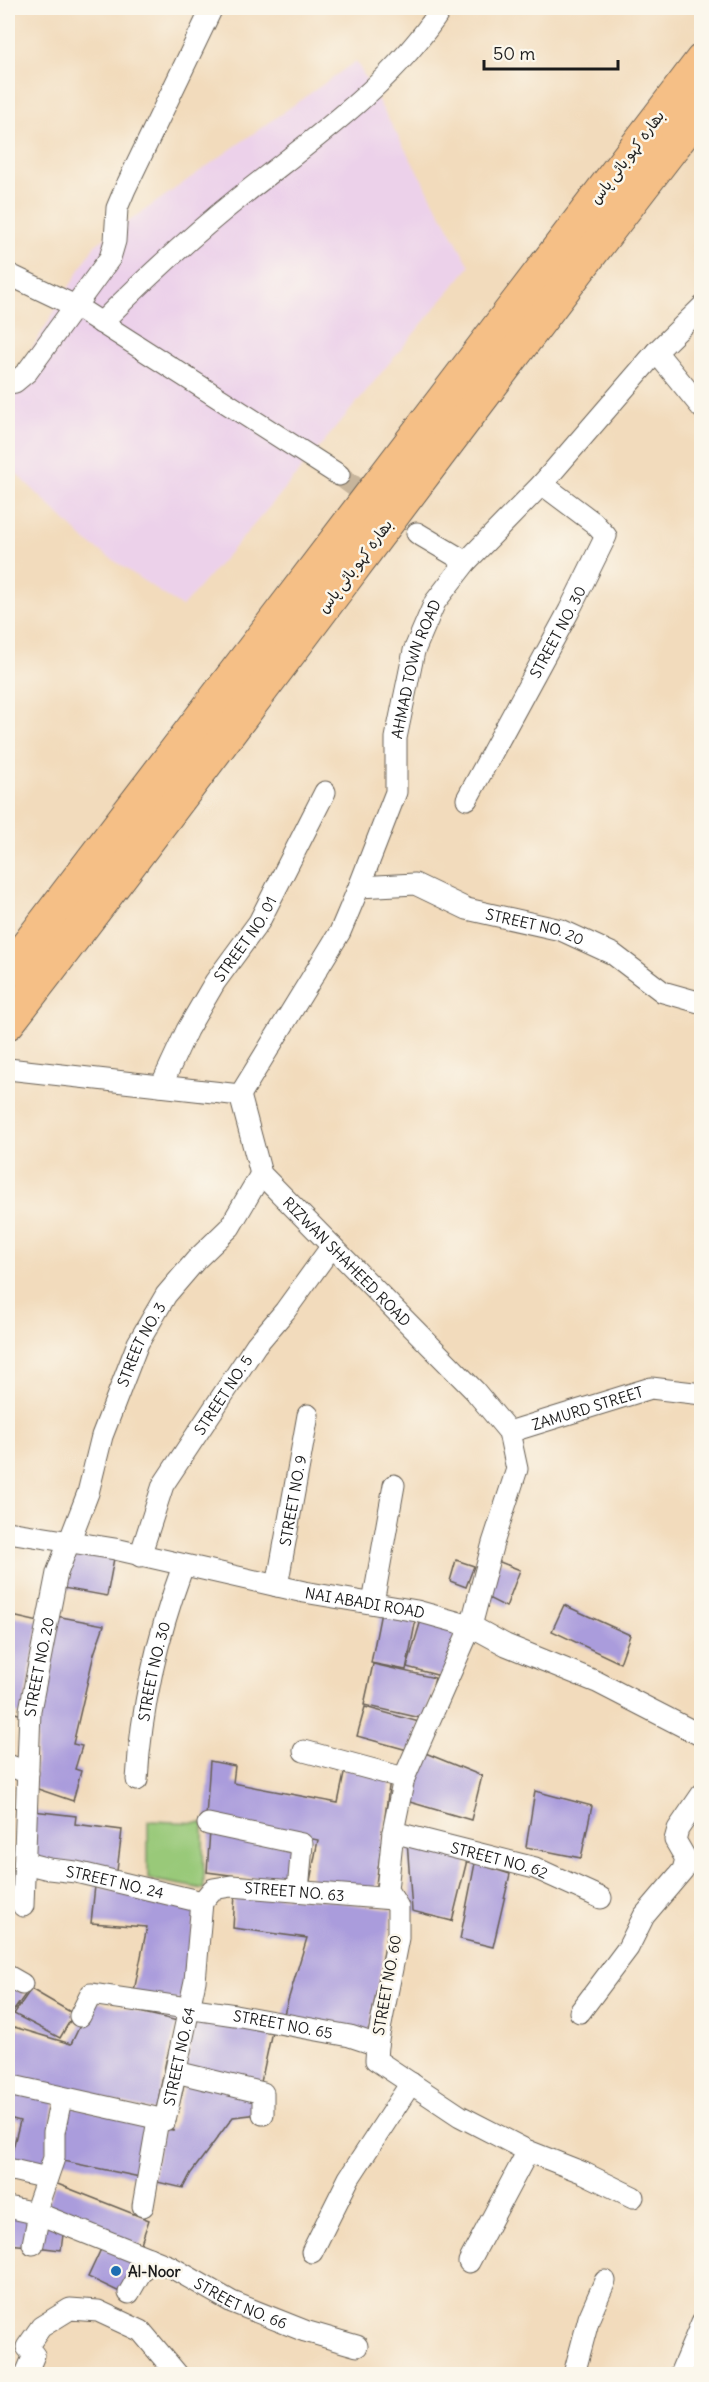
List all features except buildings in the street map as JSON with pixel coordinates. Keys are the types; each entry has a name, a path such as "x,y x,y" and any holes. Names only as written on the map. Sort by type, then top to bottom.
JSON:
{"highway":[{"name":"بھارہ کہو بائی پاس","path":"8,971 702,60"},
{"name":"بھارہ کہو بائی پاس","path":"8,1023 554,300 702,109"}],"street":[{"path":"8,383 15,382 27,372 114,250 117,208 212,8"},
{"path":"101,323 193,237 360,103 405,57 442,8"},
{"path":"8,274 75,306 339,474"},
{"name":"AHMAD TOWN ROAD","path":"240,1095 340,932 359,887 396,792 396,738 414,651 435,602 466,562 542,484 656,352 702,307"},
{"path":"656,352 702,408"},
{"name":"STREET NO. 30","path":"467,800 569,611 606,536 594,523 542,484"},
{"path":"417,533 466,562"},
{"name":"STREET NO. 01","path":"161,1086 187,1030 215,982 259,922 325,792"},
{"name":"STREET NO. 20","path":"359,887 415,884 467,909 561,930 613,954 663,992 702,1003"},
{"path":"8,1070 240,1095"},
{"name":"RIZWAN SHAHEED ROAD","path":"240,1095 261,1174 474,1390 509,1432 518,1469 493,1543 471,1626"},
{"name":"STREET NO. 3","path":"69,1540 88,1493 102,1436 138,1343 166,1295 195,1260 230,1227 261,1174"},
{"name":"STREET NO. 5","path":"140,1556 163,1485 256,1345 285,1311 332,1246"},
{"name":"ZAMURD STREET","path":"509,1432 651,1388 702,1394"},
{"name":"STREET NO. 9","path":"277,1586 308,1414"},
{"path":"372,1603 394,1485"},
{"name":"NAI ABADI ROAD","path":"8,1532 69,1540 277,1586 417,1611 471,1626 506,1645 597,1682 702,1736"},
{"name":"STREET NO. 20","path":"23,1906 19,1853 28,1773 30,1710 37,1663 57,1573 69,1540"},
{"name":"STREET NO. 30","path":"136,1780 138,1752 167,1609 183,1566"},
{"name":"STREET NO. 60","path":"471,1626 404,1778 393,1832 387,1890 398,1907 398,1938 376,2060 460,2116 528,2151 584,2173 633,2198"},
{"path":"304,1751 404,1778"},
{"path":"8,1765 28,1773"},
{"path":"580,2012 628,1948 644,1916 682,1870 686,1859 675,1840 678,1829 702,1794"},
{"path":"208,1824 303,1844 298,1891"},
{"name":"STREET NO. 62","path":"393,1832 535,1868 601,1898"},
{"name":"STREET NO. 24","path":"19,1853 50,1869 76,1872 202,1902"},
{"name":"STREET NO. 63","path":"202,1902 213,1889 231,1886 360,1899 393,1899"},
{"name":"STREET NO. 64","path":"8,2085 61,2099 105,2106 165,2120 195,1981 202,1902"},
{"name":"STREET NO. 65","path":"80,2016 91,1994 189,2008 350,2036 377,2045"},
{"path":"176,2072 263,2093 263,2114"},
{"path":"312,2252 349,2178 411,2083"},
{"path":"33,2244 39,2214 38,2207 54,2158 54,2132 61,2099"},
{"path":"143,2206 158,2120"},
{"path":"468,2262 528,2151"},
{"path":"8,2169 47,2178"},
{"name":"STREET NO. 66","path":"8,2207 39,2214 171,2267 232,2302 305,2331 357,2346"},
{"path":"129,2293 149,2259"},
{"path":"574,2374 589,2318 605,2281"},
{"path":"26,2374 34,2355 27,2347 41,2327 70,2309 98,2311 141,2331 177,2374"},
{"path":"680,2374 702,2322"}],"shaded area":[{"path":"356,61 470,266 278,497 182,607 87,542 8,465 8,382 21,367 94,246"}],"green space":[{"path":"148,1821 203,1823 204,1889 148,1879"}],"tunnel":[{"path":"339,475 417,533"}],"place":[{"name":"Al-Noor","path":"116,2271"}]}
